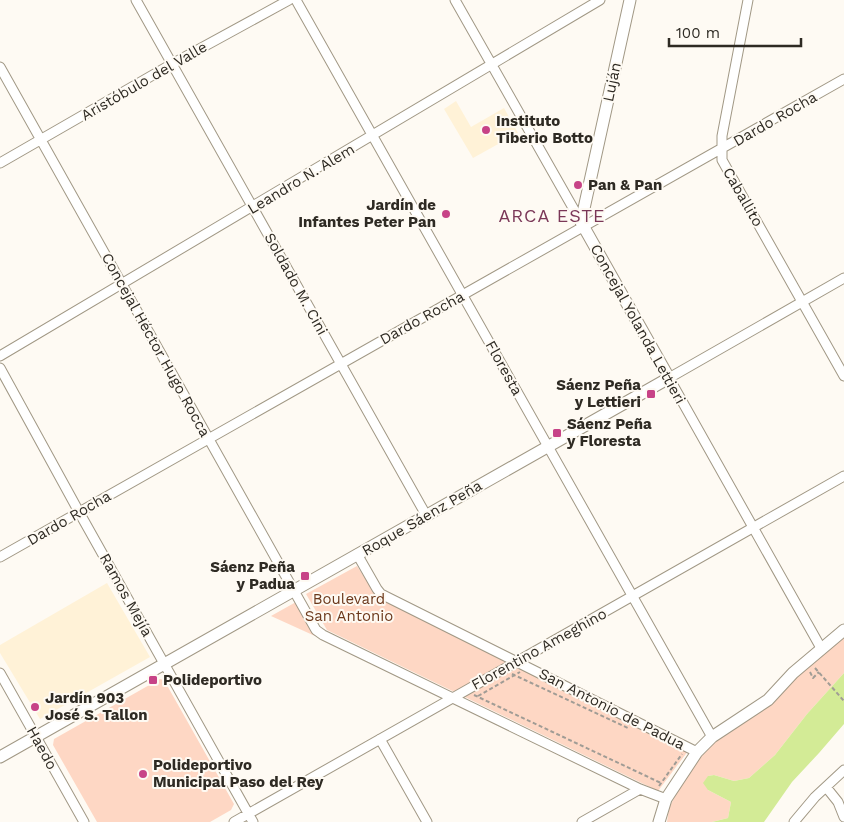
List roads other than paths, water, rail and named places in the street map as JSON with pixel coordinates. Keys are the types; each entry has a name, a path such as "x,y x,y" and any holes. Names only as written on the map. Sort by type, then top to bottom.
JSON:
{"street":[{"name":"Soldado M. Cini","path":"136,0 426,515"},
{"name":"Aristóbulo del Valle","path":"0,163 172,64 289,0"},
{"name":"Floresta","path":"296,0 712,737"},
{"name":"Concejal Yolanda Lettieri","path":"455,0 821,648"},
{"name":"Leandro N. Alem","path":"0,356 600,0"},
{"name":"Luján","path":"582,224 630,0"},
{"name":"Caballito","path":"748,0 722,136 722,160 844,376"},
{"name":"Concejal Héctor Hugo Rocca","path":"0,67 316,630 451,698"},
{"name":"Dardo Rocha","path":"0,557 463,295 582,224 721,150 844,79"},
{"name":"Roque Sáenz Peña","path":"0,757 844,278"},
{"name":"Ramos Mejía","path":"0,368 251,818"},
{"name":"Florentino Ameghino","path":"234,822 251,818 451,698 844,476"},
{"name":"San Antonio de Padua","path":"357,554 376,589 381,594 528,667 695,756"},
{"path":"659,822 666,799 695,756 712,737 768,700 793,673 844,630"},
{"name":"Haedo","path":"0,673 84,822"},
{"path":"451,698 640,789 666,799"},
{"path":"380,739 427,822"},
{"path":"794,822 802,810 844,770"},
{"path":"826,787 841,802 844,817"},
{"path":"582,822 640,789"}],"place":[{"name":"Instituto Tiberio Botto","path":"486,130"},
{"name":"Pan & Pan","path":"578,185"},
{"name":"Jardín de Infantes Peter Pan","path":"446,214"},
{"name":"Sáenz Peña y Lettieri","path":"651,394"},
{"name":"Sáenz Peña y Floresta","path":"557,433"},
{"name":"Sáenz Peña y Padua","path":"305,576"},
{"name":"Polideportivo","path":"153,680"},
{"name":"Jardín 903 José S. Tallon","path":"35,707"},
{"name":"Polideportivo Municipal Paso del Rey","path":"143,774"}],"district":[{"name":"ARCA ESTE","path":"552,215"}],"park label":[{"name":"Boulevard San Antonio","path":"349,608"}]}
